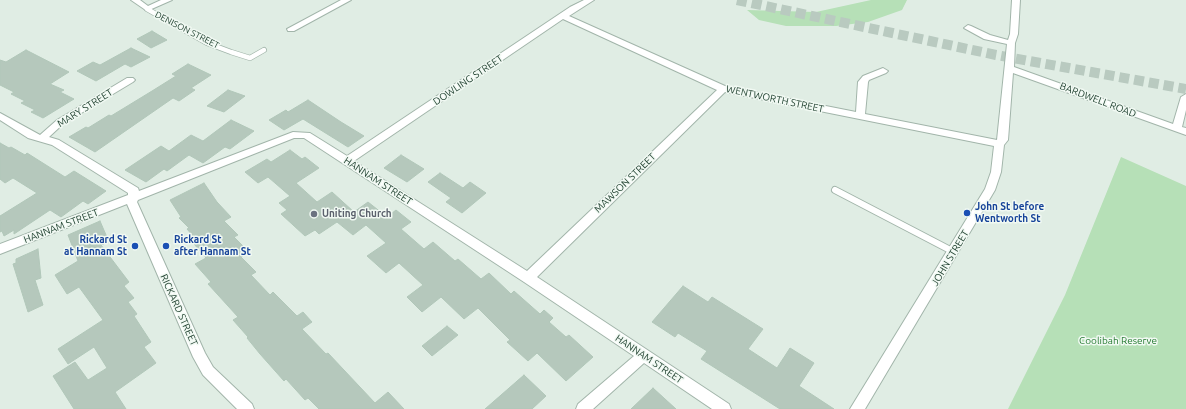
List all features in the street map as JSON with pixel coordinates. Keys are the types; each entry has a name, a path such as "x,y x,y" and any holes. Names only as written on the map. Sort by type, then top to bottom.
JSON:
{"street":[{"name":"DENISON STREET","path":"135,0 147,9"},
{"path":"147,9 168,0"},
{"path":"291,29 347,0"},
{"name":"DOWLING STREET","path":"347,161 563,16 590,0"},
{"name":"JOHN STREET","path":"857,409 954,252 990,190 996,172 999,144 1003,140 1016,0"},
{"name":"WENTWORTH STREET","path":"563,16 723,89 999,144"},
{"path":"968,28 987,37 1011,43"},
{"name":"BARDWELL ROAD","path":"1009,68 1057,84 1181,131"},
{"path":"860,117 862,82 866,78 883,71"},
{"name":"MARY STREET","path":"42,138 60,122 130,80"},
{"name":"MAWSON STREET","path":"528,278 723,89"},
{"path":"1181,131 1178,119 1186,97"},
{"path":"0,116 32,136 42,138"},
{"name":"HANNAM STREET","path":"0,249 298,134 310,136 528,278 724,409"},
{"name":"RICKARD STREET","path":"42,138 55,142 134,191 132,202 200,357 208,371 247,409"},
{"path":"583,409 644,355"}],"lane":[{"name":"DENISON STREET","path":"147,9 207,43 231,52 250,58 264,50"},
{"path":"834,190 954,252"}],"green space":[{"path":"871,0 907,0 902,10 868,22 836,26 786,26 759,20 747,10 816,12"},
{"name":"Coolibah Reserve","path":"1121,157 1186,186 1186,409 1008,409 1065,295"}],"building":[{"path":"152,31 167,40 151,48 137,39"},
{"path":"131,48 150,57 131,67 125,64 96,81 77,71 93,62 100,65"},
{"path":"26,50 69,72 50,84 64,90 60,92 74,99 43,118 31,112 35,110 21,103 25,101 11,94 14,92 0,85 0,60 6,62"},
{"path":"188,64 211,75 191,88 195,90 179,101 173,98 95,152 69,137 86,127 88,128 109,115 111,116 152,91 176,76 172,74"},
{"path":"228,90 245,96 224,112 207,106"},
{"path":"308,100 364,136 348,147 303,119 284,130 269,120 286,110 288,112"},
{"path":"231,120 254,131 230,149 225,147 203,163 189,155 167,171 164,169 146,182 125,170 161,146 169,151 191,135 203,141"},
{"path":"0,143 25,155 27,153 65,177 74,171 106,191 88,204 83,201 61,217 50,210 14,234 14,230 4,236 2,231 0,232 0,216 37,193 13,178 5,183 0,179"},
{"path":"290,150 302,159 305,157 319,168 296,183 317,202 332,192 354,212 368,202 387,217 396,210 411,222 401,229 424,249 433,242 455,261 458,259 481,279 489,273 511,294 514,291 540,314 544,310 553,318 549,322 566,337 569,335 593,357 566,381 537,353 528,361 507,342 510,340 478,308 464,319 441,297 422,312 407,297 423,285 399,263 386,273 367,256 386,243 366,225 353,235 337,222 319,234 315,230 305,236 281,214 287,210 279,203 290,196 268,177 258,183 245,172 267,159 271,162"},
{"path":"401,155 424,169 407,182 384,168"},
{"path":"440,173 463,188 470,182 486,193 462,213 446,202 451,198 428,182"},
{"path":"204,183 217,202 231,217 224,221 238,235 234,237 249,252 241,257 256,272 251,275 270,295 273,292 297,316 303,312 312,322 302,329 326,354 328,353 375,403 388,392 404,409 319,409 308,398 305,400 286,379 284,381 260,354 233,320 238,317 208,284 211,282 195,264 206,258 194,244 198,242 187,229 189,228 179,218 181,217 170,200"},
{"path":"100,221 109,242 101,245 129,282 124,286 134,298 128,302 137,314 134,316 151,342 144,347 156,363 115,392 126,409 74,409 53,376 75,362 88,380 107,368 94,347 68,364 58,349 103,320 79,287 67,294 55,275 78,261 68,235"},
{"path":"38,249 41,278 35,280 43,305 28,312 13,264 16,263 16,259"},
{"path":"683,286 708,302 712,297 763,329 748,349 777,368 790,348 814,363 799,386 834,409 780,409 701,359 707,351 678,333 675,337 652,322"},
{"path":"447,326 458,335 432,356 422,346"},
{"path":"524,375 546,396 532,409 485,409"},
{"path":"653,388 676,409 631,409"}],"tunnel":[{"path":"737,0 996,55 1186,89"}],"place":[{"name":"John St before Wentworth St","path":"967,213"},
{"name":"Uniting Church","path":"314,214"},
{"name":"Rickard St at Hannam St","path":"135,246"},
{"name":"Rickard St after Hannam St","path":"166,246"}]}
